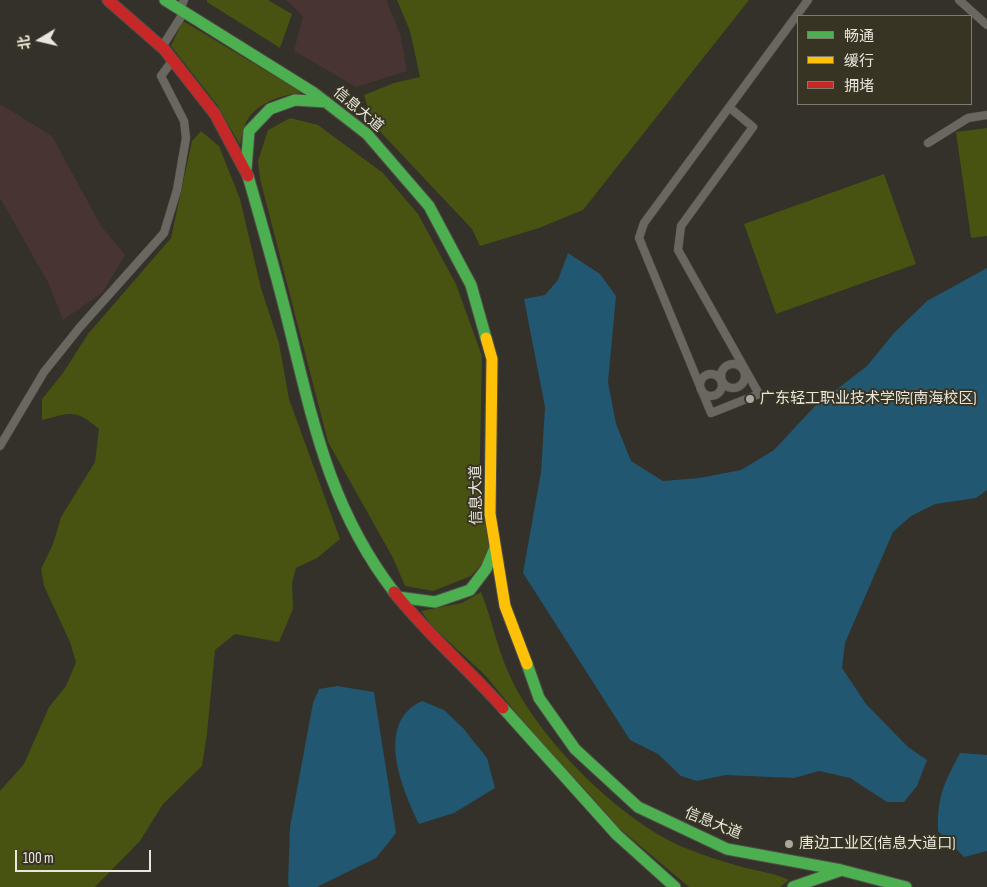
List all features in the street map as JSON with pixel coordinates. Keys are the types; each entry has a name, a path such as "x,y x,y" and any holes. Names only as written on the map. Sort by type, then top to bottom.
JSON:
{"main road":[{"path":"108,0 162,47 173,60 215,114 246,169 275,268 319,447 347,518 378,570 416,620 477,679 617,835 675,887"},
{"name":"信息大道","path":"165,0 183,7 326,102 367,134 429,206 471,285 492,359 490,514 504,606 539,698 575,749 638,807 727,849 841,870 906,887"},
{"path":"246,169 249,131 270,109 295,100 326,102"},
{"path":"398,597 435,602 470,590 486,569 495,546"},
{"path":"793,887 841,870"}],"street":[{"path":"797,15 808,0"},
{"path":"959,0 987,25"},
{"path":"162,47 183,7"},
{"path":"730,108 754,127 682,226 678,250 759,394 711,413 639,238 644,224 797,15"},
{"path":"0,446 44,372 80,327 164,233 177,190 186,138 184,121 161,76 173,60"},
{"path":"928,142 968,118 987,115"},
{"path":"722,381 714,374 707,374 700,382 701,389 706,395 714,396 720,392 722,381 722,369 729,364 736,363 745,371 745,380 740,386 732,388 722,381"}],"shaded area":[{"path":"286,0 386,0 400,33 407,71 356,87 294,51 303,16"},
{"path":"0,104 52,136 101,226 125,255 103,292 63,320 49,284 0,198"}],"green space":[{"path":"207,0 268,0 292,14 280,48 207,2"},
{"path":"397,0 749,0 583,210 539,228 480,246 472,229 372,123 364,95 394,83 420,77 410,31"},
{"path":"183,21 303,93 286,95 254,111 245,125 240,145 218,106 171,46"},
{"path":"290,118 318,125 383,173 418,214 456,284 482,356 479,503 494,550 471,576 433,591 405,586 393,558 328,442 260,179 258,161 268,130"},
{"path":"987,128 987,236 971,238 956,132"},
{"path":"201,131 219,146 240,199 261,288 279,343 289,399 340,539 317,558 296,568 292,583 293,609 279,642 235,634 215,650 202,766 163,804 140,841 95,887 0,887 0,791 24,764 49,707 66,686 76,662 70,642 44,586 41,569 53,544 61,517 95,462 99,429 84,418 72,414 42,420 42,399 63,373 88,334 171,238 192,141"},
{"path":"884,174 916,264 776,314 744,224"},
{"path":"481,592 505,664 522,699 561,751 610,800 663,837 688,849 789,880 780,887 689,887 619,828 582,786 560,766 485,675 433,627 421,611 462,603"}],"water":[{"path":"568,253 600,274 616,296 608,382 616,424 631,461 663,481 699,478 741,470 774,450 815,406 867,366 894,333 927,301 987,268 987,490 976,498 935,504 911,516 893,532 845,643 842,668 866,704 908,747 927,760 917,786 904,802 887,802 850,778 819,771 794,778 726,775 697,781 681,776 658,754 630,740 523,573 541,472 545,407 524,299 545,295 558,280"},
{"path":"337,686 374,692 396,833 376,858 317,887 290,887 288,884 290,827 313,703 319,689"},
{"path":"422,701 444,710 463,728 487,758 495,788 454,813 419,824 400,776 395,740 399,725 407,711"},
{"path":"960,753 987,755 987,851 964,857 938,831 940,799"}],"traffic: fast":[{"path":"165,0 314,93 367,134 429,206 471,285 486,338"},
{"path":"246,169 249,131 270,109 295,100 326,102"},
{"path":"248,176 326,463 354,529 372,561 394,592"},
{"path":"398,597 435,602 470,590 486,569 495,548"},
{"path":"527,664 539,698 575,749 638,807 727,849 841,870 906,887"},
{"path":"503,708 617,835 675,887"},
{"path":"793,887 839,871"}],"traffic: slow":[{"path":"486,338 492,359 490,514 505,606 527,664"}],"traffic: jam":[{"path":"108,0 164,49 215,114 248,176"},
{"path":"394,592 420,622 503,708"}],"place":[{"name":"广东轻工职业技术学院(南海校区)","path":"750,399"},
{"name":"唐边工业区(信息大道口)","path":"789,844"}]}
